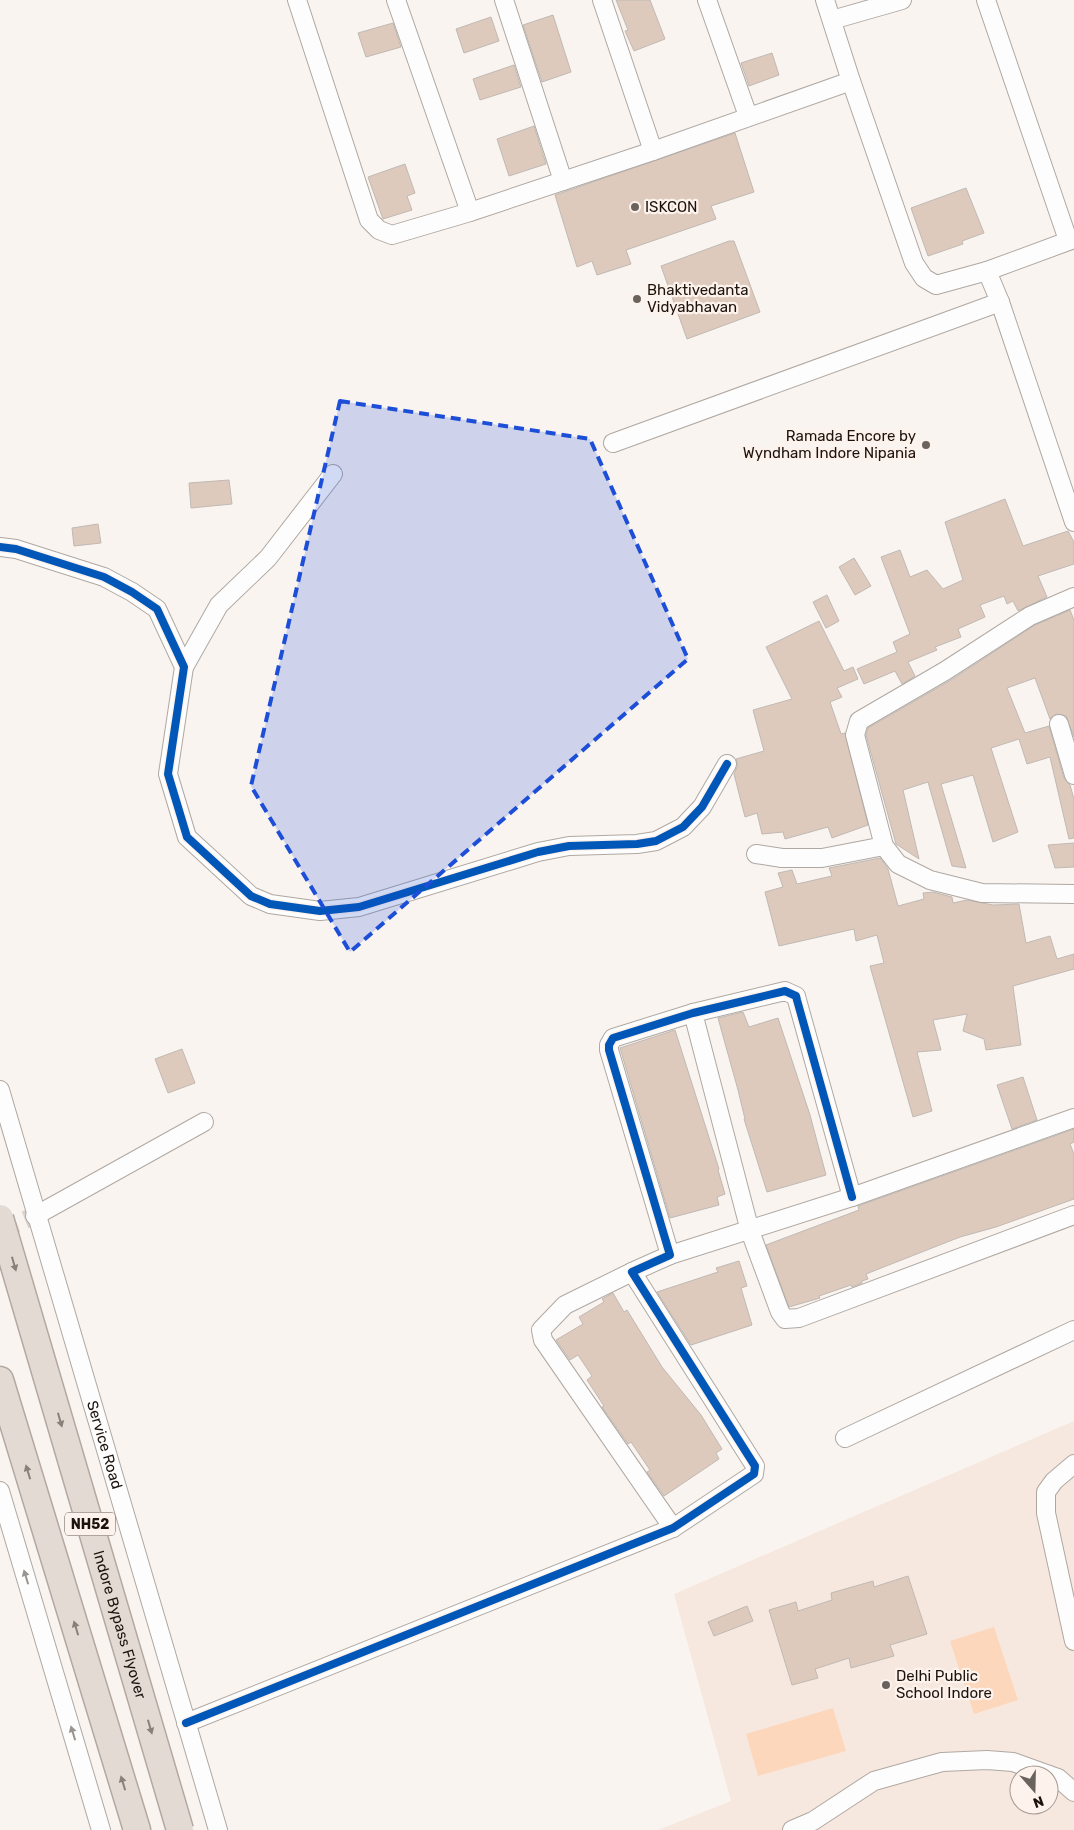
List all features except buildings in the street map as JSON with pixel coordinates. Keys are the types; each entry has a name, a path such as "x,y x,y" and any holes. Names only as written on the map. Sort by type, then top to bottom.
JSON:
{"highway":[{"name":"Indore Bypass Flyover","path":"0,1218 180,1830"},
{"name":"NH52","path":"0,1380 137,1830"}],"street":[{"path":"297,0 369,220 379,230 392,235 470,212 653,151 851,81"},
{"path":"396,0 470,212"},
{"path":"504,0 563,181"},
{"path":"602,0 653,151"},
{"path":"707,0 748,116"},
{"path":"825,0 914,263 924,278 936,285 987,270 1071,239 986,0"},
{"path":"832,20 902,0"},
{"path":"987,270 1000,302 1074,522"},
{"path":"613,443 1000,302"},
{"path":"333,474 268,558 219,605 184,667 168,774 187,837 251,896 270,904 320,911 359,907 538,852 569,846 637,844 656,841 683,827 702,807 727,764"},
{"path":"0,548 16,549 104,577 132,592 156,609 184,667"},
{"path":"1074,597 1030,616 946,671 859,721 855,735 884,846 898,864 930,880 982,893 1074,894"},
{"path":"1059,724 1074,775"},
{"path":"756,854 782,858 822,858 884,846"},
{"path":"670,1255 609,1045 613,1038 693,1013 785,990 796,996 852,1197"},
{"path":"693,1013 750,1231 780,1312 785,1319 792,1320 1074,1215"},
{"name":"Service Road","path":"0,1090 218,1830"},
{"path":"673,1528 543,1340 542,1330 565,1305 670,1255 852,1197 1074,1118"},
{"path":"36,1216 204,1122"},
{"path":"186,1723 673,1528 752,1477 755,1466 632,1272"},
{"path":"845,1438 1074,1330"},
{"path":"1074,1464 1054,1481 1046,1492 1046,1513 1074,1641"},
{"path":"0,1491 101,1830"},
{"path":"792,1830 813,1821 874,1781 942,1762 987,1760 1013,1762 1021,1765"},
{"path":"1059,1781 1072,1788"}],"highlighted area":[{"path":"340,401 590,439 688,659 350,952 251,786"}],"shaded area":[{"name":"Delhi Public School Indore","path":"1074,1421 1074,1830 658,1830 731,1801 674,1594"},
{"path":"994,1627 1018,1700 974,1714 950,1641"},
{"path":"833,1708 846,1751 758,1776 746,1734"}],"tunnel":[{"path":"0,1230 35,1216"}],"cycle path":[{"path":"0,547 16,549 104,577 132,592 157,609 184,667 168,774 187,837 251,896 270,904 320,911 359,907 538,852 569,846 637,844 656,841 683,827 702,807 727,764"},
{"path":"186,1723 673,1528 754,1474 755,1466 632,1272 670,1255 609,1050 609,1045 613,1038 693,1013 785,991 796,996 852,1197"}],"place":[{"name":"ISKCON","path":"635,207"},
{"name":"Bhaktivedanta Vidyabhavan","path":"637,299"},
{"name":"Ramada Encore by Wyndham Indore Nipania","path":"926,445"},
{"name":"Delhi Public School Indore","path":"886,1685"}]}
